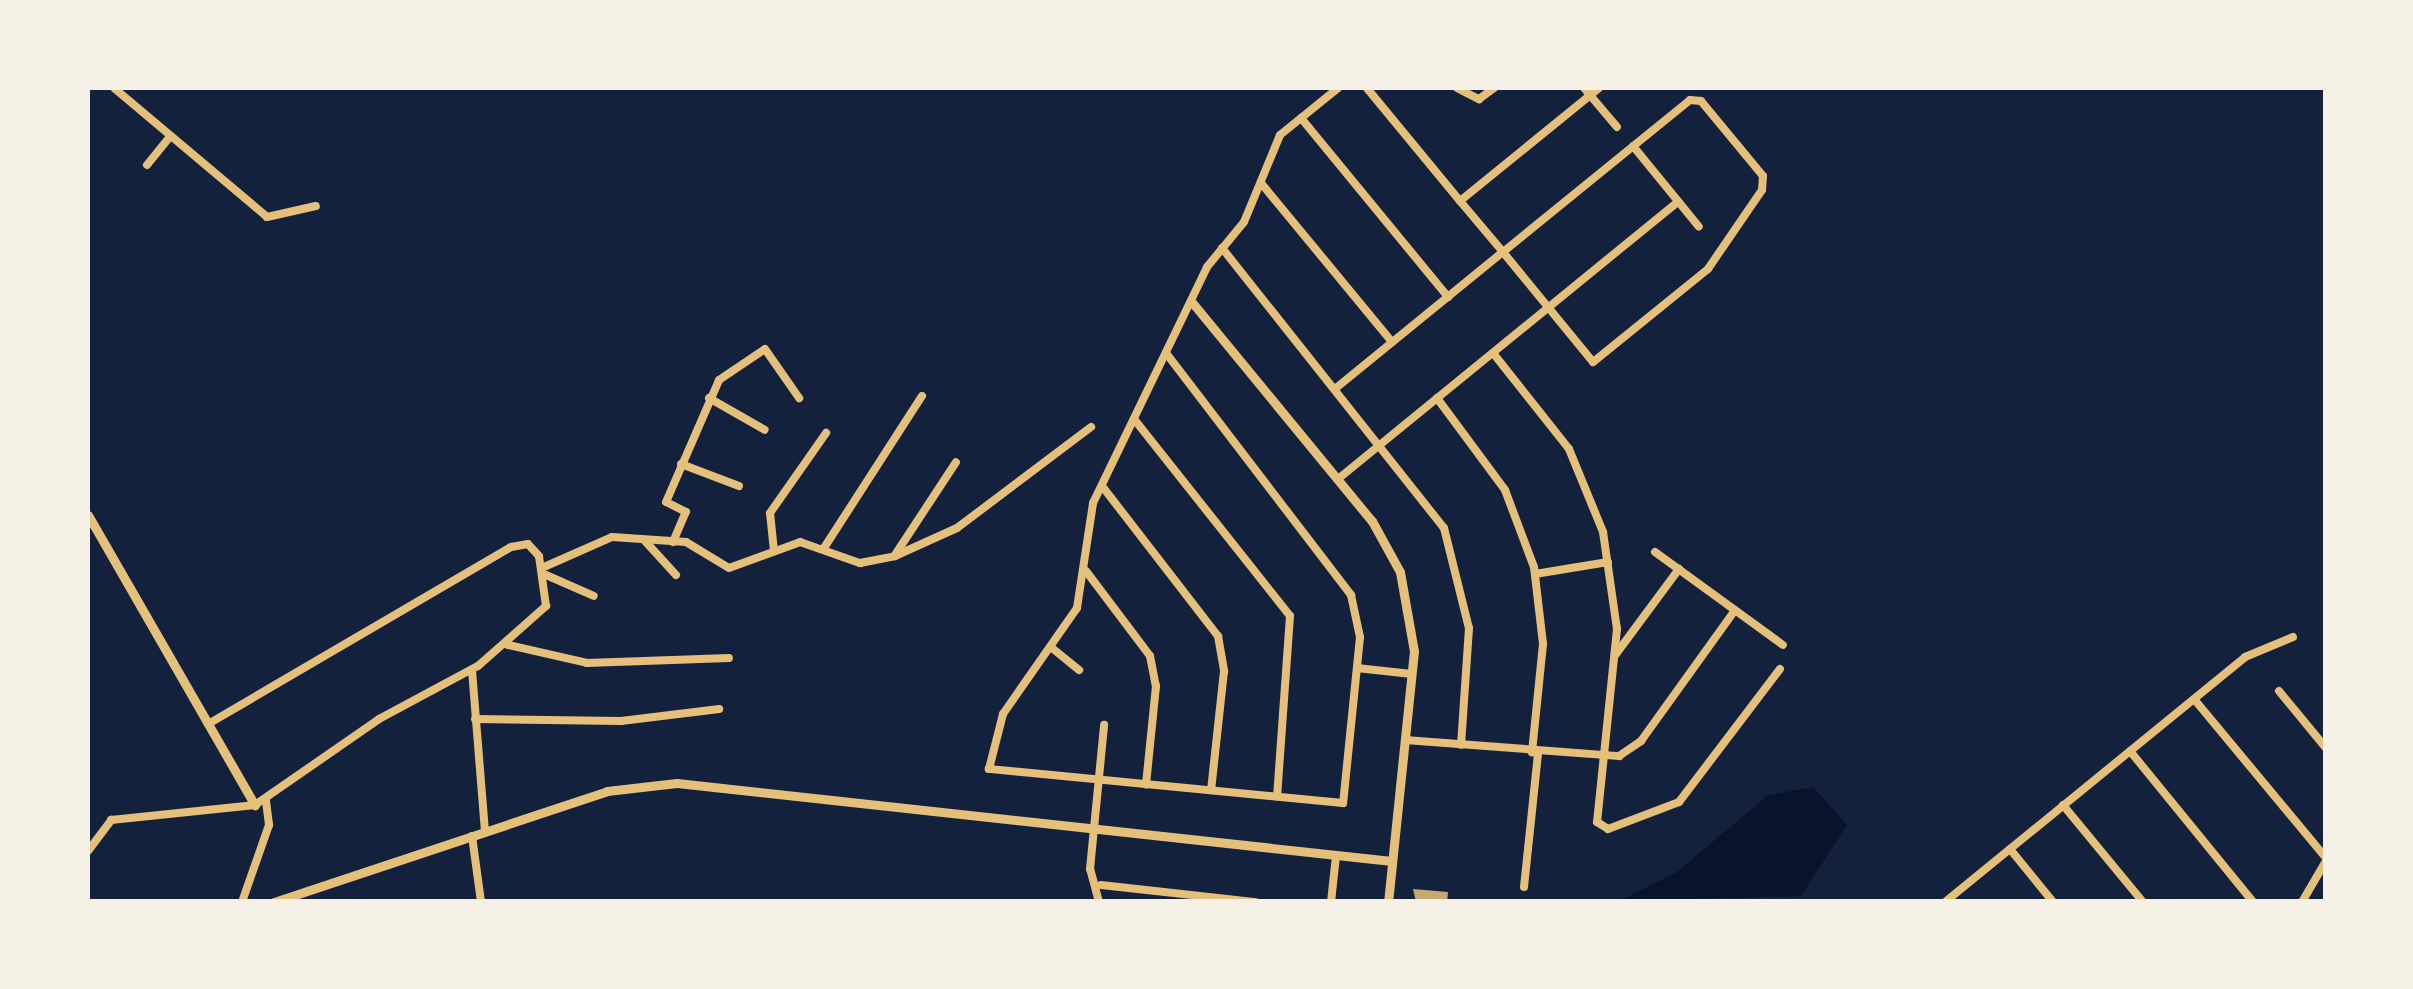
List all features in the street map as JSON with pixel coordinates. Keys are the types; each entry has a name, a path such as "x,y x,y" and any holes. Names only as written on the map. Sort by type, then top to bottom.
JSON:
{"street":[{"path":"114,88 266,217 316,206"},
{"path":"1166,353 1341,573 1358,621 1343,803 989,769 1003,714 1077,608 1085,570 1088,520 1102,486 1166,353 1192,301 1261,183 1280,135 1338,88"},
{"path":"1336,388 1502,252 1690,100 1701,101 1763,176 1762,190 1708,269 1592,362 1548,307 1502,252 1367,88"},
{"path":"1457,88 1480,99 1494,88"},
{"path":"1460,201 1587,91 1600,88"},
{"path":"1587,91 1617,128"},
{"path":"1301,118 1448,297"},
{"path":"148,165 170,137"},
{"path":"1633,146 1698,228"},
{"path":"1261,183 1392,342"},
{"path":"1338,479 1678,202"},
{"path":"1222,248 1436,512 1460,570 1469,646 1461,746"},
{"path":"1192,301 1338,479 1400,572 1412,674 1388,902"},
{"path":"674,542 686,512 666,502 709,398 765,349 799,398"},
{"path":"1492,352 1569,450 1608,562 1614,656 1597,822 1608,829 1662,813 1688,794 1780,669"},
{"path":"824,548 922,396"},
{"path":"709,398 765,430"},
{"path":"1436,398 1505,490 1535,574 1542,661 1524,887"},
{"path":"1134,419 1290,616 1278,797"},
{"path":"545,571 599,539 674,542 729,568 813,541 860,563 895,556 957,528 1091,426"},
{"path":"774,551 770,513 826,433"},
{"path":"895,556 956,462"},
{"path":"681,464 739,486"},
{"path":"1102,486 1218,636 1224,671 1211,790"},
{"path":"88,515 255,805"},
{"path":"645,541 676,575"},
{"path":"208,724 521,542 545,571 594,596"},
{"path":"1655,552 1783,645"},
{"path":"1535,574 1608,562"},
{"path":"1614,656 1679,569"},
{"path":"1085,570 1150,656 1156,686 1146,784"},
{"path":"88,851 112,820 255,805 266,799 388,713 472,670 508,645 546,606 545,571"},
{"path":"1405,740 1603,759 1641,741 1735,610"},
{"path":"1945,902 2246,657 2293,638"},
{"path":"508,645 602,664 729,658"},
{"path":"1052,648 1079,670"},
{"path":"1357,668 1412,674"},
{"path":"472,670 485,832"},
{"path":"2279,690 2326,748"},
{"path":"2194,699 2326,859 2302,902"},
{"path":"475,719 621,720 719,709"},
{"path":"1099,902 1100,885 1090,869 1104,725"},
{"path":"2130,751 2253,902"},
{"path":"274,902 607,792 676,783 1392,862"},
{"path":"242,902 268,825 266,799"},
{"path":"2064,805 2142,902"},
{"path":"472,836 481,902"},
{"path":"2010,849 2053,902"},
{"path":"1331,902 1336,856"},
{"path":"1100,885 1256,902"}],"water":[{"path":"1813,787 1847,825 1801,896 1620,901 1677,872 1768,795"}],"building":[{"path":"1413,889 1448,892 1447,902 1416,902"}]}
